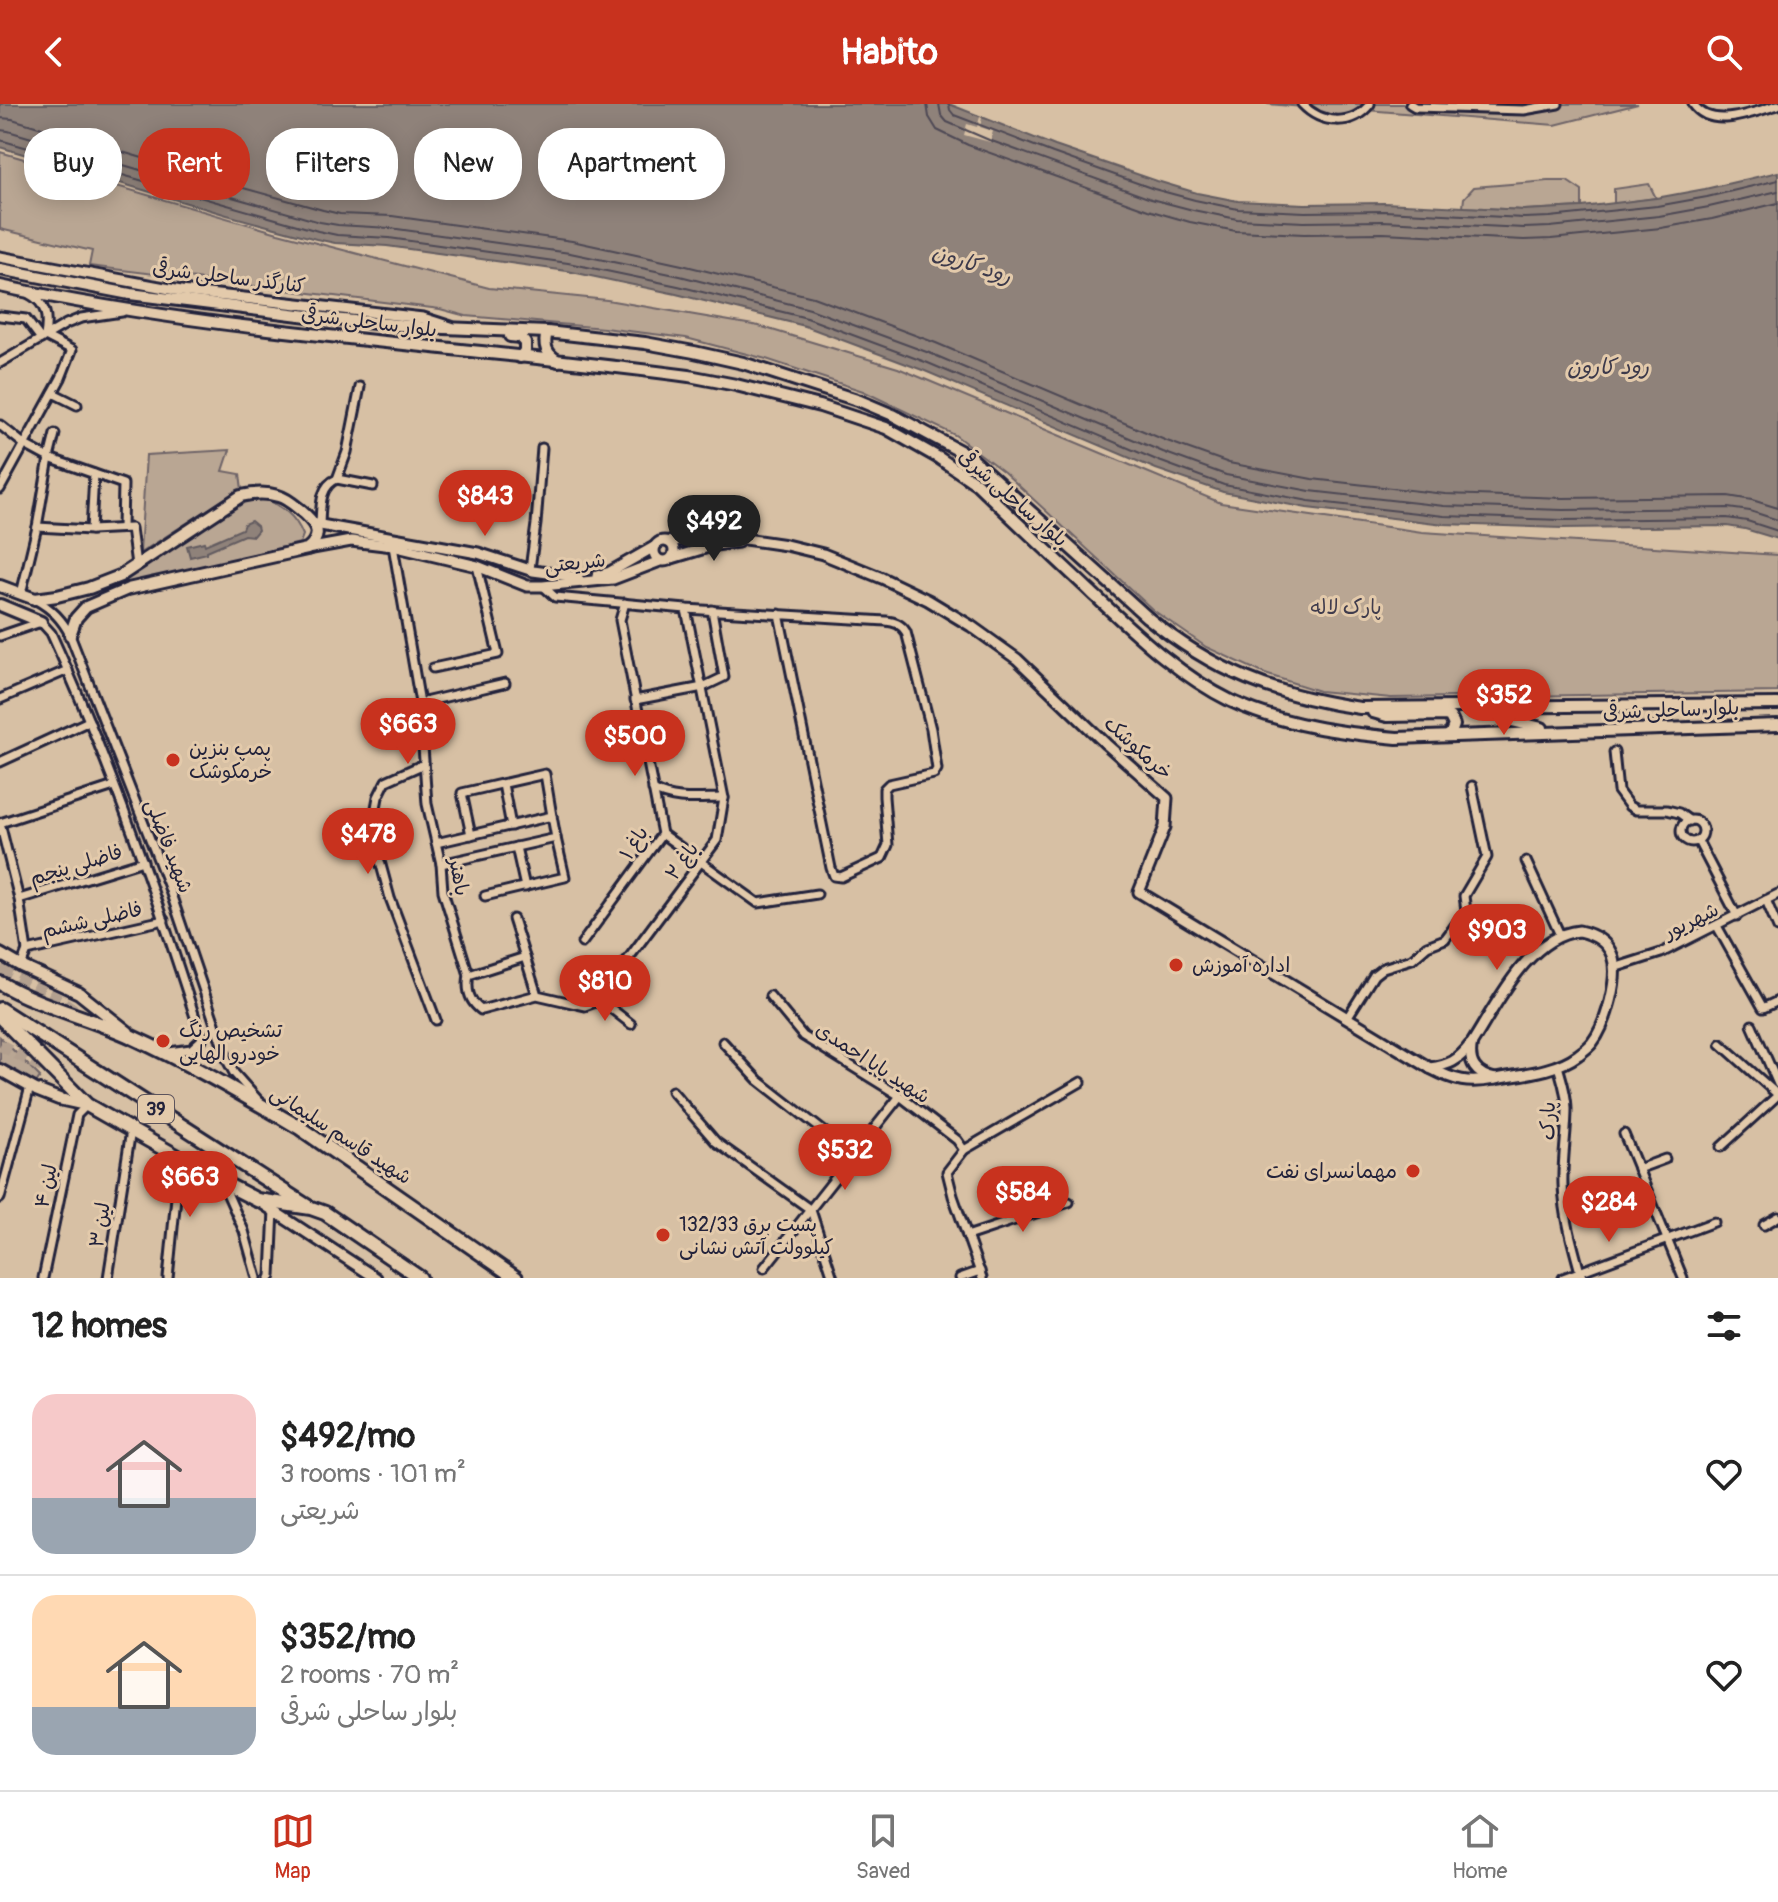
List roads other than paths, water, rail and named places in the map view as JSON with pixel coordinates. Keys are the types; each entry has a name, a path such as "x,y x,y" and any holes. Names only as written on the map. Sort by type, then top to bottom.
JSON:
{"highway":[{"name":"شهید قاسم سلیمانی","path":"0,983 43,1004 136,1038 266,1108 300,1128 516,1278"},
{"name":"39","path":"0,1009 311,1208 325,1213 420,1278"},
{"name":"39","path":"0,1017 87,1105 257,1200 273,1207 311,1208"}],"main road":[{"name":"بلوار ساحلی شرقی","path":"0,269 130,294 332,319 420,327 547,332 645,343 743,363 848,397 893,415 969,456 1177,641 1221,667 1278,691 1326,703 1360,708 1778,704"},
{"name":"بلوار ساحلی شرقی","path":"0,286 128,311 640,369 736,385 820,406 886,428 959,470 977,484 1144,641 1197,682 1233,702 1316,727 1397,738 1778,725"},
{"path":"465,328 483,334 520,337 526,347 520,357"},
{"path":"547,332 546,349 558,361"},
{"path":"0,586 35,599 89,588 120,576 241,496 262,492 282,496 318,525 316,539 307,549"},
{"name":"شریعتی","path":"70,635 76,618 86,607 128,589 307,549"},
{"path":"0,605 41,622"},
{"path":"1515,706 1508,713 1512,721 1563,732"},
{"path":"1360,708 1387,716 1446,715 1454,725 1448,736"},
{"path":"0,954 79,993 136,1038"},
{"path":"0,1070 59,1099 87,1105"}],"street":[{"path":"1302,104 1315,115 1341,121 1354,117 1370,104"},
{"path":"1410,104 1415,107 1524,110 1558,104"},
{"path":"1693,104 1699,112 1722,120 1778,105"},
{"name":"کنارگذر ساحلی شرقی","path":"0,257 181,291 423,318 453,328"},
{"path":"83,286 86,274"},
{"path":"25,292 43,305 47,316 43,337"},
{"path":"0,363 81,318 128,311"},
{"path":"0,316 26,319 43,337 72,350 53,393 0,489"},
{"path":"337,479 347,452 360,387"},
{"path":"53,393 77,405"},
{"path":"0,425 25,445 49,458 123,484 122,528"},
{"path":"21,594 55,434"},
{"path":"524,584 535,577 529,570 542,448"},
{"path":"91,530 94,474"},
{"path":"318,525 325,489 332,481 337,479 373,486"},
{"name":"شریعتی","path":"318,525 478,553 529,570 573,580 613,579 660,561"},
{"path":"37,527 91,530 131,528 136,565"},
{"path":"711,534 749,540 715,545 665,562 654,556 654,547 661,541 711,534"},
{"name":"خرمکوشک","path":"749,540 823,554 882,578 928,600 1017,659 1167,798 1165,827 1139,892 1450,1079 1473,1083 1558,1066"},
{"name":"شریعتی","path":"307,549 351,541 393,546 477,566 524,584 543,586 610,572 654,547"},
{"path":"669,542 674,550 672,558"},
{"name":"باهنر","path":"393,546 420,703 427,804 441,864 443,891 469,975"},
{"path":"433,668 498,654 477,566 478,553"},
{"path":"543,586 555,597 686,609 779,614 886,621 903,626 931,729 937,769 934,774 889,784 884,789 888,845 882,858 841,877 834,876 831,868 779,614"},
{"name":"شهید فاضلی","path":"35,599 63,621 70,635 168,885 234,1073 266,1108"},
{"name":"باغ ۱","path":"582,943 662,834 620,620 625,603"},
{"name":"باغ ۲","path":"599,999 717,840 724,798 686,609"},
{"path":"635,700 703,687 724,677 712,610"},
{"path":"14,611 22,618 16,630"},
{"path":"0,636 41,622"},
{"name":"شهید فاضلی","path":"41,622 51,633 89,721 164,920 200,1033"},
{"path":"0,699 68,670"},
{"path":"420,703 505,683"},
{"path":"0,762 89,721"},
{"path":"1614,752 1618,791 1629,806 1636,810 1667,810 1679,813 1690,821"},
{"path":"424,764 386,781 378,797 373,824 390,898 436,1020"},
{"path":"471,835 462,793 545,774 565,877 485,896"},
{"path":"503,784 511,826"},
{"path":"21,966 27,951 19,899 0,823 114,786"},
{"path":"1347,1018 1374,975 1383,968 1412,959 1427,946 1445,939 1466,911 1464,896 1487,857 1472,786"},
{"path":"653,790 679,799 724,798"},
{"path":"436,843 552,816"},
{"path":"1696,821 1702,826 1703,833 1698,841 1687,841 1682,835 1683,825 1696,821"},
{"path":"662,834 758,903 817,894"},
{"path":"441,864 556,838"},
{"path":"1698,841 1737,916"},
{"path":"516,847 525,887"},
{"name":"فاضلی پنجم","path":"19,899 143,861"},
{"path":"1526,861 1560,935"},
{"name":"شهریور","path":"1614,968 1661,953 1778,894"},
{"path":"1766,900 1778,928"},
{"path":"513,919 537,995"},
{"name":"فاضلی ششم","path":"27,951 164,920"},
{"path":"1717,926 1763,1008 1778,1001"},
{"path":"1430,1068 1447,1065 1462,1057 1518,969 1553,939 1565,932 1579,931 1593,934 1604,942 1612,954 1611,996 1603,1023 1592,1044 1558,1066"},
{"path":"525,957 469,975 467,983 473,1004 481,1010 537,995 585,1006 599,999 631,1024"},
{"name":"شهید بابا احمدی","path":"770,996 803,1036 900,1096 957,1140 964,1150"},
{"path":"1752,1025 1778,1084"},
{"path":"200,1033 205,1037 211,1036 216,1028"},
{"path":"163,1053 191,1049 202,1039 200,1033"},
{"path":"723,1042 758,1080 854,1155"},
{"path":"1472,1043 1471,1058 1477,1072 1495,1079"},
{"path":"1721,1044 1778,1095 1721,1147"},
{"name":"پارک","path":"1558,1066 1567,1107 1563,1186 1567,1226 1582,1275"},
{"path":"960,1278 981,1274 947,1172 964,1150 1081,1082"},
{"path":"0,1198 30,1087"},
{"path":"672,1091 716,1142 811,1210 833,1278"},
{"path":"764,1268 900,1096"},
{"name":"لین ۴","path":"43,1278 77,1115 87,1105"},
{"name":"لین ۳","path":"108,1278 131,1130"},
{"path":"1624,1134 1683,1278"},
{"path":"168,1278 180,1157"},
{"path":"1638,1169 1665,1159"},
{"path":"222,1182 244,1231 257,1278"},
{"path":"1622,1204 1648,1194"},
{"path":"967,1236 1069,1202"},
{"path":"270,1278 273,1207"},
{"path":"273,1207 376,1278"},
{"path":"1764,1225 1778,1217"},
{"path":"1563,1278 1582,1275 1714,1222"}],"water":[{"name":"رود کارون","path":"0,104 949,104 1055,146 1157,181 1238,201 1384,203 1524,210 1582,207 1656,198 1778,172 1778,539 1727,526 1563,528 1444,524 1307,508 1223,492 1156,469 925,371 805,326 567,271 387,246 335,243 177,200 250,200 250,128 138,128 138,188 122,184 122,128 24,128 24,154 0,147"},
{"path":"251,521 258,530 253,536 244,535 207,553 190,557 187,546 204,542 205,545 242,529 244,524"}],"tunnel":[{"path":"0,970 63,1002 84,1017"},
{"path":"0,1045 54,1073"}],"place":[{"name":"پمپ بنزین خرمکوشک","path":"173,760"},
{"name":"اداره آموزش","path":"1176,965"},
{"name":"تشخیص رنگ خودرو الهایی","path":"163,1041"},
{"name":"مهمانسرای نفت","path":"1413,1171"},
{"name":"پست برق 132/33 کیلوولت آتش نشانی","path":"663,1235"}],"park label":[{"name":"پارک لاله","path":"1346,607"}]}
